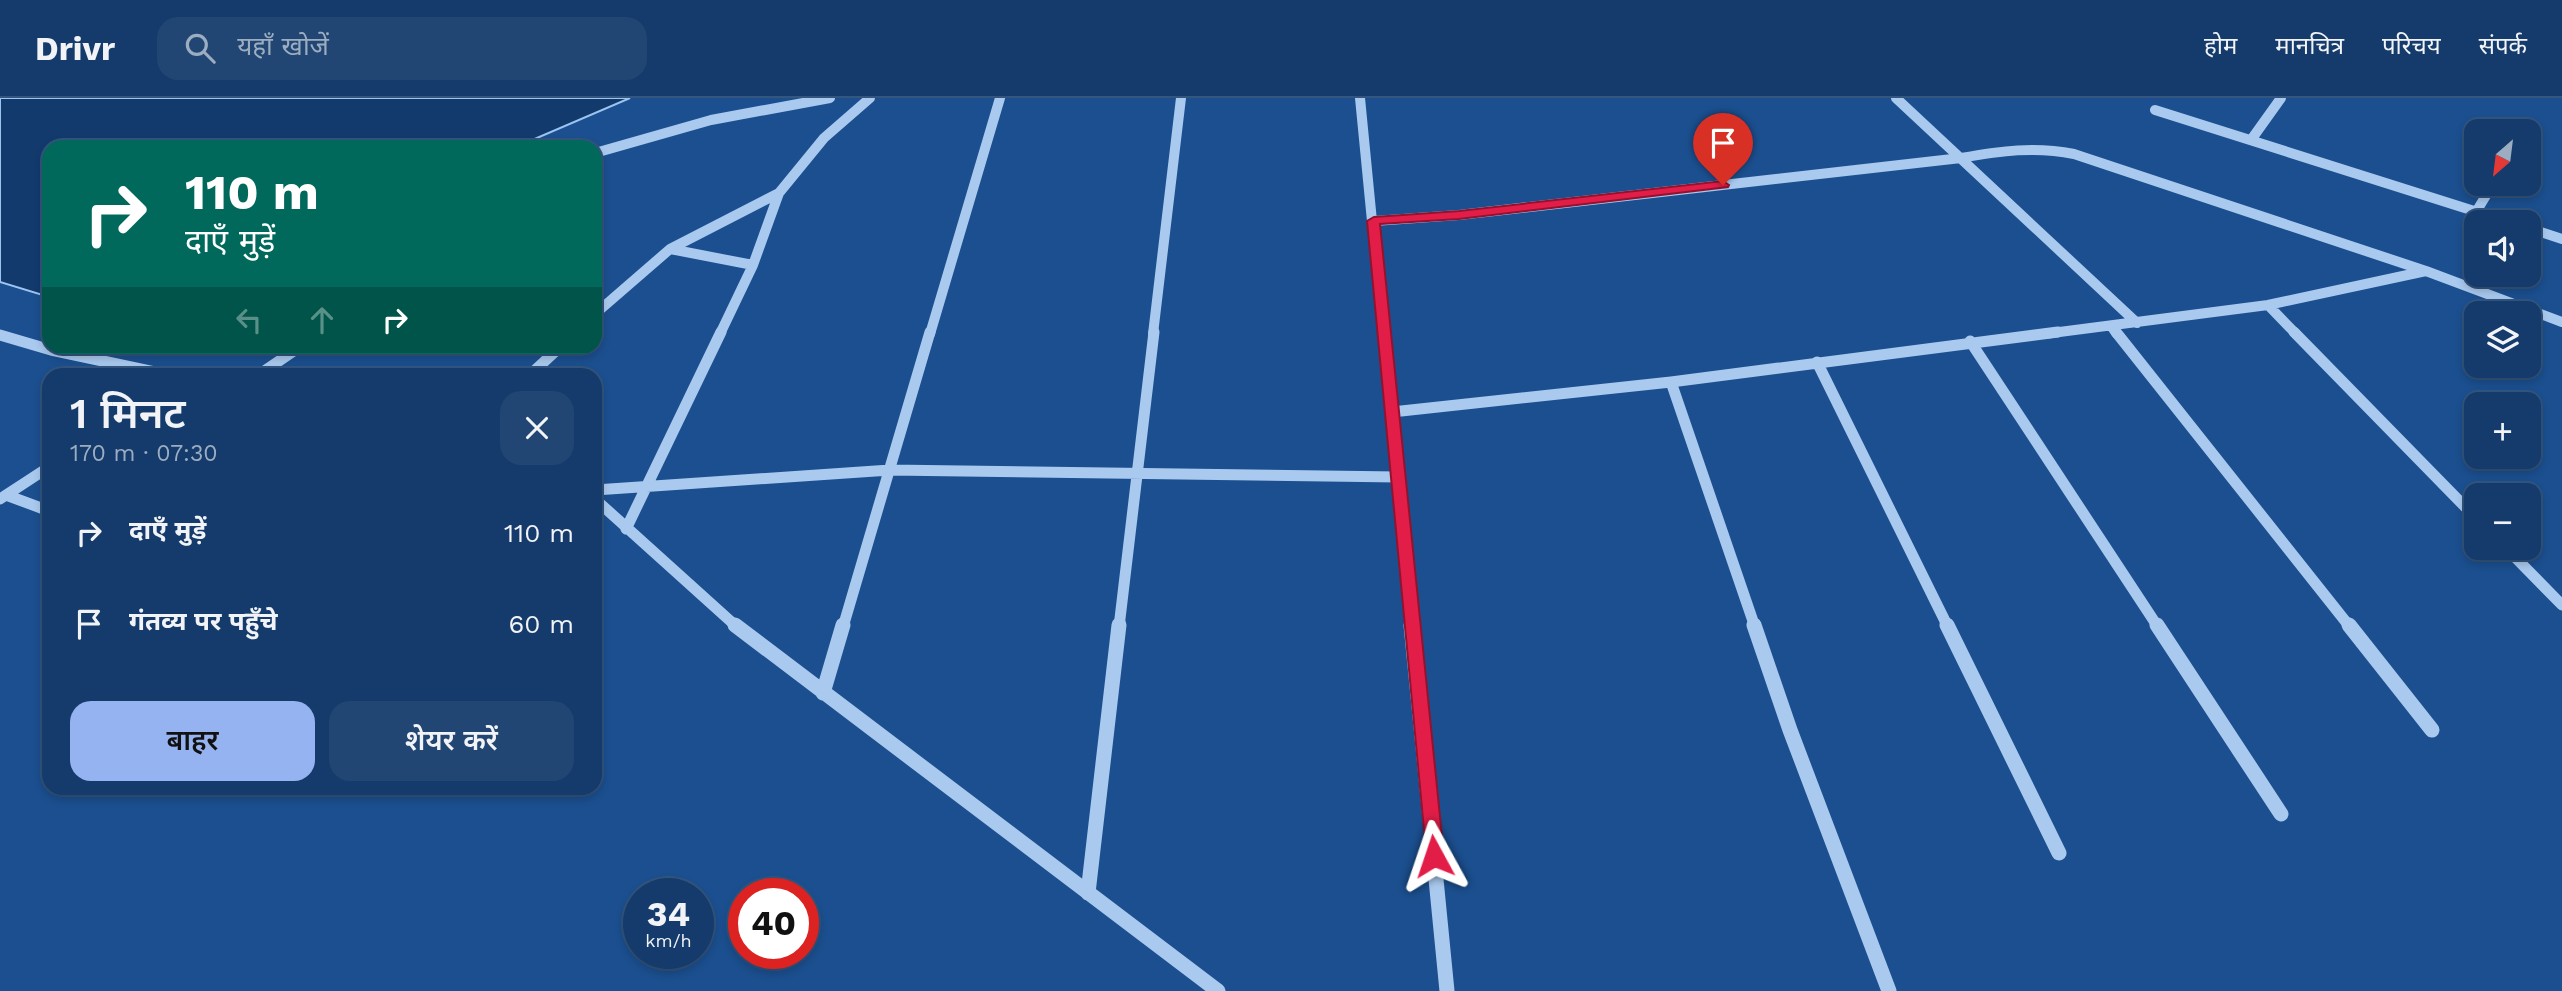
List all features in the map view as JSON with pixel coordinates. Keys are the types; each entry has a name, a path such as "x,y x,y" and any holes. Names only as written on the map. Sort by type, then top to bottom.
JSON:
{"street":[{"path":"602,150 628,141 757,110 830,98"},
{"path":"626,529 753,265 779,193 824,138 870,98"},
{"path":"823,693 1000,98"},
{"path":"1088,893 1181,98"},
{"path":"1360,98 1447,991"},
{"path":"1896,98 2137,323"},
{"path":"2250,141 2281,98"},
{"path":"2155,110 2470,210"},
{"path":"1374,221 1459,215 1961,158 2015,149 2048,149 2074,154 2426,271 2562,322"},
{"path":"602,308 670,249 724,218 779,193"},
{"path":"2541,232 2562,239"},
{"path":"670,249 753,265"},
{"path":"1392,412 1671,382 1970,341 2137,323 2268,305 2426,271"},
{"path":"2268,305 2464,506"},
{"path":"2111,326 2432,730"},
{"path":"0,335 42,347"},
{"path":"1970,341 2281,814"},
{"path":"70,354 136,368"},
{"path":"269,368 289,354"},
{"path":"537,368 552,354"},
{"path":"1817,362 2059,853"},
{"path":"1671,382 1790,730 1889,991"},
{"path":"602,490 645,489 890,470 1398,477"},
{"path":"3,497 42,472"},
{"path":"3,497 42,509"},
{"path":"602,506 741,630 1218,991"},
{"path":"2518,560 2562,605"}],"water":[{"path":"0,98 630,98 532,140 42,140 42,295 0,282"}],"route":[{"path":"1434,856 1374,221 1459,215 1723,185"}]}
